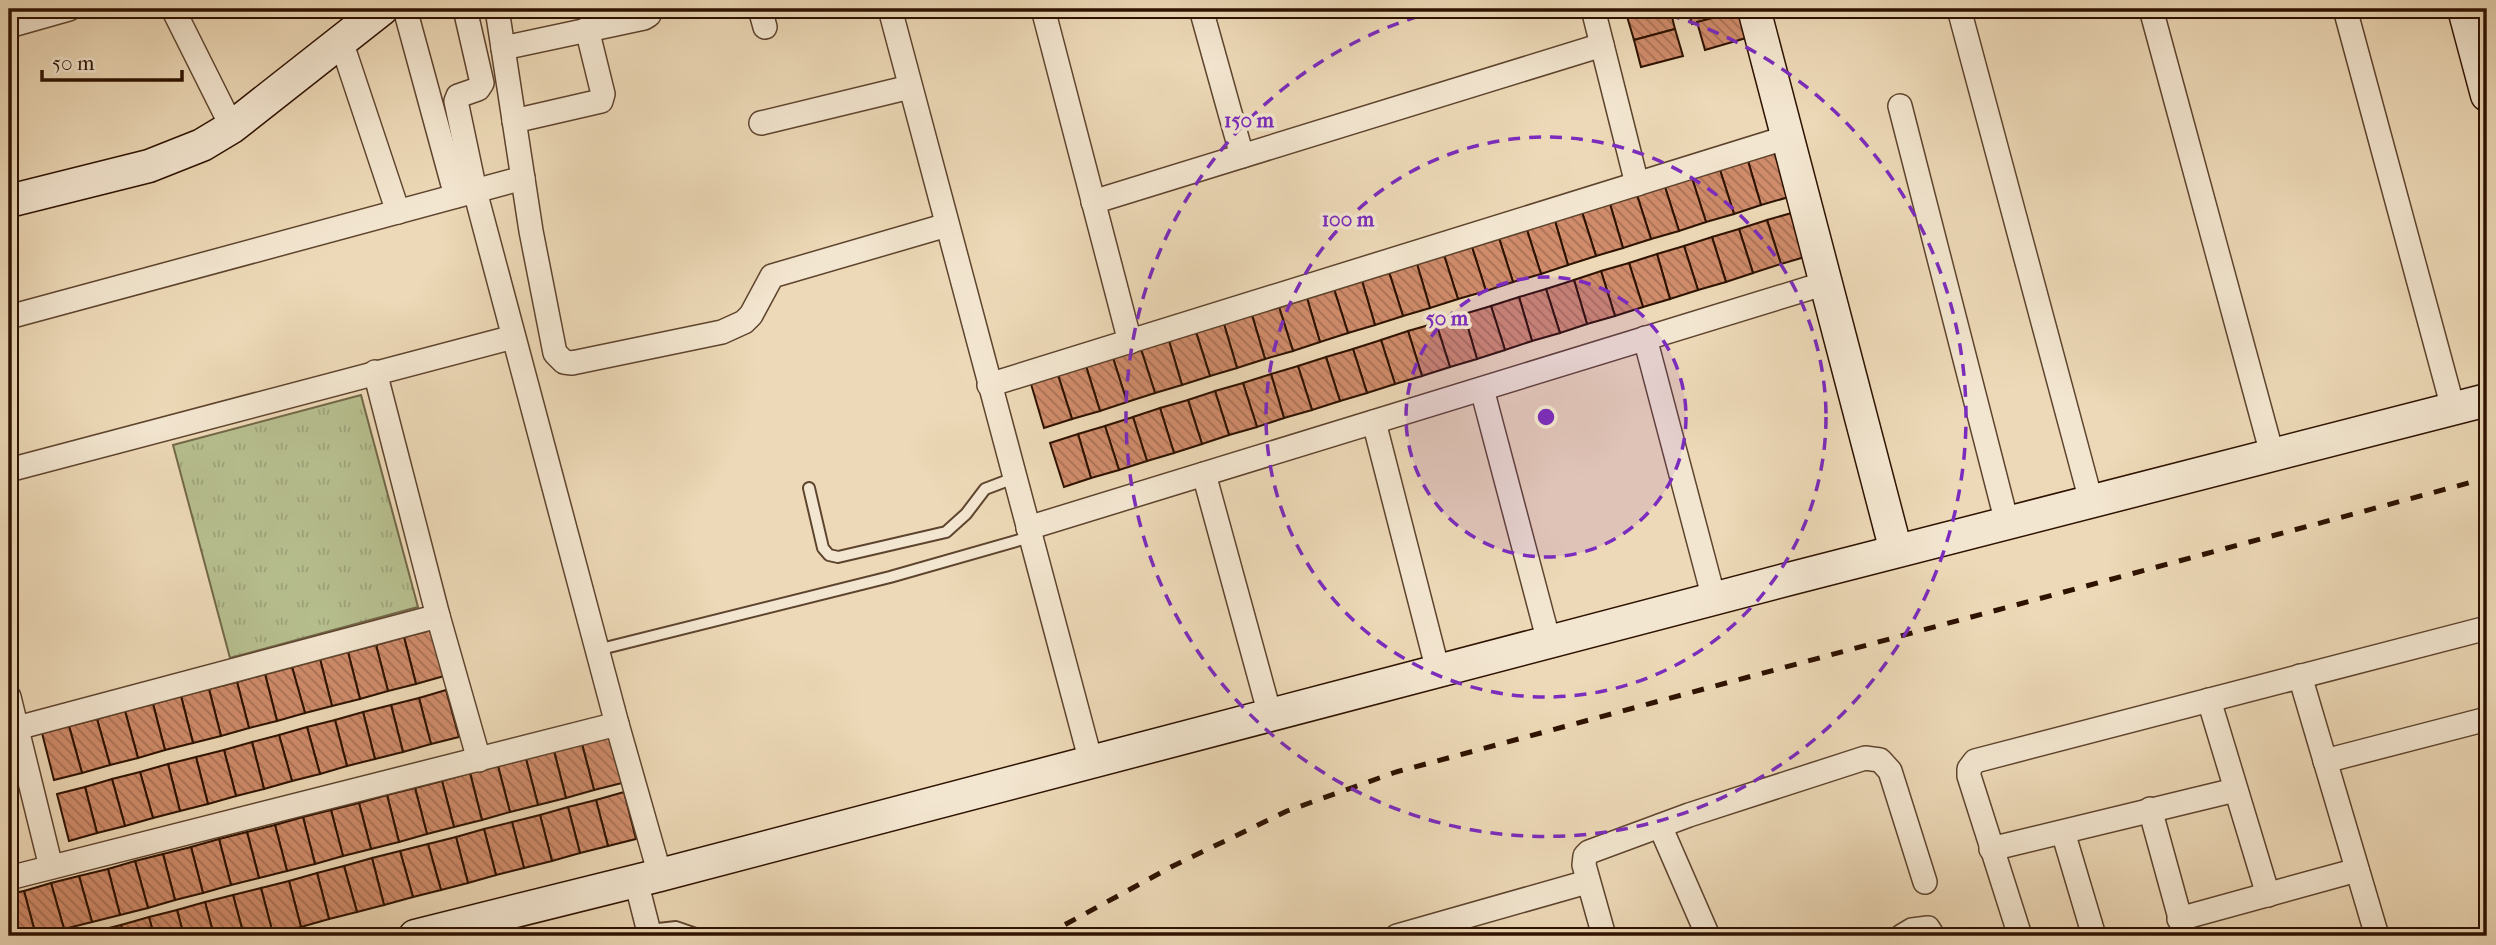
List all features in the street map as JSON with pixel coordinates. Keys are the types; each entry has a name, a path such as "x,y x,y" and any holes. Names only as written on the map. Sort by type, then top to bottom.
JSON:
{"street":[{"path":"9,26 33,13 69,9"},
{"path":"173,9 233,127"},
{"path":"9,201 149,166 202,145 233,127 382,9"},
{"path":"405,9 513,338 617,724 648,878 650,933"},
{"path":"465,9 482,83 478,89 458,96 456,101 466,194"},
{"path":"497,9 523,178 555,353 564,362 572,363 709,335 734,327 751,315 772,276 947,225"},
{"path":"503,48 644,18 649,15 651,9"},
{"path":"890,9 1091,762"},
{"path":"1043,9 1130,342"},
{"path":"1201,9 1242,156"},
{"path":"1592,9 1637,184"},
{"path":"1754,9 1896,551"},
{"path":"1959,9 2091,501"},
{"path":"2151,9 2272,454"},
{"path":"2345,9 2453,408"},
{"path":"2464,9 2486,84"},
{"path":"514,121 601,101 603,94 587,29"},
{"path":"341,41 398,212"},
{"path":"1093,202 1602,45"},
{"path":"761,123 910,87"},
{"path":"1900,106 2007,523"},
{"path":"989,385 1788,137"},
{"path":"9,317 523,178"},
{"path":"1029,533 1203,474 1826,283"},
{"path":"9,470 513,338"},
{"path":"1645,338 1714,598"},
{"path":"375,372 438,616 479,760"},
{"path":"1482,388 1549,642"},
{"path":"415,936 459,931 648,878 1714,598 2487,400"},
{"path":"1374,422 1437,671"},
{"path":"1203,474 1269,715"},
{"path":"17,728 438,616"},
{"path":"2020,936 1969,776 1969,769 1975,761 2487,628"},
{"path":"2300,676 2377,936"},
{"path":"9,697 51,867"},
{"path":"2209,700 2268,895"},
{"path":"2325,761 2487,719"},
{"path":"9,878 617,724"},
{"path":"1604,936 1587,882 1585,856 1589,852 1865,758 1873,758 1886,764 1890,771 1925,881"},
{"path":"1991,849 2235,790"},
{"path":"2150,809 2182,928 2268,895 2357,870"},
{"path":"1660,826 1708,936"},
{"path":"2063,832 2094,936"},
{"path":"1397,936 1461,927 1587,882"},
{"path":"1902,936 1912,930 1928,928 1933,936"}],"lane":[{"path":"809,488 823,548 829,555 838,557 946,532 966,514 985,489 1014,478"},
{"path":"597,650 890,577 1029,533"},
{"path":"650,933 676,927 702,936"}],"green space":[{"path":"361,395 418,607 230,658 173,445"}],"building":[{"path":"1641,9 1670,9 1675,29 1634,40 1626,13"},
{"path":"1688,9 1738,9 1739,11 1692,24"},
{"path":"1739,11 1746,38 1705,50 1697,22"},
{"path":"1675,29 1683,56 1641,67 1634,40"},
{"path":"1775,153 1789,197 1761,205 1748,161"},
{"path":"1748,161 1761,205 1734,214 1720,170"},
{"path":"1720,170 1734,214 1706,222 1692,178"},
{"path":"1692,178 1706,222 1679,231 1665,187"},
{"path":"1665,187 1679,231 1651,239 1637,195"},
{"path":"1637,195 1651,239 1623,248 1610,204"},
{"path":"1610,204 1623,248 1596,256 1582,212"},
{"path":"1582,212 1596,256 1568,265 1555,221"},
{"path":"1795,212 1808,256 1781,264 1767,220"},
{"path":"1767,220 1781,264 1753,273 1739,229"},
{"path":"1555,221 1568,265 1541,274 1527,230"},
{"path":"1739,229 1753,273 1726,282 1712,237"},
{"path":"1527,230 1541,274 1513,282 1499,238"},
{"path":"1712,237 1726,282 1698,290 1684,246"},
{"path":"1499,238 1513,282 1486,291 1472,247"},
{"path":"1684,246 1698,290 1670,299 1657,254"},
{"path":"1472,247 1486,291 1458,299 1444,255"},
{"path":"1657,254 1670,299 1643,307 1629,263"},
{"path":"1444,255 1458,299 1430,308 1417,264"},
{"path":"1629,263 1643,307 1615,316 1601,271"},
{"path":"1417,264 1430,308 1403,316 1389,272"},
{"path":"1601,271 1615,316 1587,324 1574,280"},
{"path":"1389,272 1403,316 1375,325 1362,281"},
{"path":"1574,280 1587,324 1560,333 1546,289"},
{"path":"1362,281 1375,325 1348,333 1334,289"},
{"path":"1334,289 1348,333 1320,342 1307,298"},
{"path":"1546,289 1560,333 1532,341 1519,297"},
{"path":"1519,297 1532,341 1505,350 1491,306"},
{"path":"1307,298 1320,342 1293,351 1279,307"},
{"path":"1491,306 1505,350 1477,359 1464,314"},
{"path":"1279,307 1293,351 1265,359 1252,315"},
{"path":"1464,314 1477,359 1450,367 1436,323"},
{"path":"1252,315 1265,359 1237,368 1224,324"},
{"path":"1436,323 1450,367 1422,376 1408,331"},
{"path":"1224,324 1237,368 1210,376 1196,332"},
{"path":"1408,331 1422,376 1395,384 1381,340"},
{"path":"1196,332 1210,376 1182,385 1169,341"},
{"path":"1381,340 1395,384 1367,393 1353,349"},
{"path":"1169,341 1182,385 1155,393 1141,349"},
{"path":"1141,349 1155,393 1127,402 1113,358"},
{"path":"1353,349 1367,393 1340,401 1326,357"},
{"path":"1326,357 1340,401 1312,410 1298,366"},
{"path":"1113,358 1127,402 1100,411 1086,366"},
{"path":"1086,366 1100,411 1072,419 1058,375"},
{"path":"1298,366 1312,410 1284,418 1271,374"},
{"path":"1271,374 1284,418 1257,427 1243,383"},
{"path":"1058,375 1072,419 1044,428 1031,384"},
{"path":"1243,383 1257,427 1229,435 1215,391"},
{"path":"1215,391 1229,435 1202,444 1188,400"},
{"path":"1188,400 1202,444 1174,453 1160,408"},
{"path":"1160,408 1174,453 1147,461 1133,417"},
{"path":"1133,417 1147,461 1119,470 1105,426"},
{"path":"1105,426 1119,470 1091,478 1078,434"},
{"path":"1078,434 1091,478 1064,487 1050,443"},
{"path":"431,630 444,676 416,684 404,637"},
{"path":"404,637 416,684 388,691 376,645"},
{"path":"376,645 388,691 360,699 348,652"},
{"path":"348,652 360,699 332,706 320,659"},
{"path":"320,659 332,706 305,713 292,667"},
{"path":"292,667 305,713 277,721 265,674"},
{"path":"265,674 277,721 249,728 237,682"},
{"path":"237,682 249,728 221,736 209,689"},
{"path":"209,689 221,736 193,743 181,696"},
{"path":"446,690 459,737 431,744 419,698"},
{"path":"181,696 193,743 165,750 153,704"},
{"path":"419,698 431,744 403,752 391,705"},
{"path":"153,704 165,750 138,758 125,711"},
{"path":"391,705 403,752 375,759 363,712"},
{"path":"125,711 138,758 110,765 97,719"},
{"path":"363,712 375,759 347,766 335,720"},
{"path":"97,719 110,765 82,773 69,726"},
{"path":"335,720 347,766 320,774 307,727"},
{"path":"69,726 82,773 54,780 42,733"},
{"path":"307,727 320,774 292,781 279,735"},
{"path":"279,735 292,781 264,789 252,742"},
{"path":"610,737 622,783 594,790 582,744"},
{"path":"252,742 264,789 236,796 224,750"},
{"path":"582,744 594,790 566,798 554,751"},
{"path":"224,750 236,796 208,804 196,757"},
{"path":"554,751 566,798 538,805 526,759"},
{"path":"196,757 208,804 180,811 168,764"},
{"path":"526,759 538,805 510,812 498,766"},
{"path":"168,764 180,811 153,818 140,772"},
{"path":"498,766 510,812 482,820 470,773"},
{"path":"140,772 153,818 125,826 112,779"},
{"path":"470,773 482,820 454,827 442,781"},
{"path":"112,779 125,826 97,833 85,787"},
{"path":"442,781 454,827 427,834 415,788"},
{"path":"85,787 97,833 69,841 57,794"},
{"path":"415,788 427,834 399,842 387,795"},
{"path":"624,792 636,839 608,846 596,800"},
{"path":"387,795 399,842 371,849 359,803"},
{"path":"596,800 608,846 580,853 568,807"},
{"path":"359,803 371,849 343,856 331,810"},
{"path":"568,807 580,853 552,861 540,815"},
{"path":"331,810 343,856 315,864 303,817"},
{"path":"540,815 552,861 524,868 512,822"},
{"path":"303,817 315,864 287,871 275,825"},
{"path":"512,822 524,868 496,875 484,829"},
{"path":"275,825 287,871 259,878 247,832"},
{"path":"484,829 496,875 468,883 456,837"},
{"path":"247,832 259,878 231,885 219,839"},
{"path":"456,837 468,883 441,890 428,844"},
{"path":"219,839 231,885 203,893 191,847"},
{"path":"428,844 441,890 413,897 400,851"},
{"path":"191,847 203,893 175,900 163,854"},
{"path":"400,851 413,897 384,905 372,858"},
{"path":"163,854 175,900 148,908 135,861"},
{"path":"372,858 384,905 357,912 344,866"},
{"path":"135,861 148,908 120,915 108,869"},
{"path":"344,866 357,912 329,919 317,873"},
{"path":"108,869 120,915 92,922 79,876"},
{"path":"317,873 329,919 301,927 289,881"},
{"path":"79,876 92,922 64,929 51,883"},
{"path":"289,881 301,927 273,934 261,888"},
{"path":"51,883 64,929 36,936 24,891"},
{"path":"261,888 273,934 244,936 233,895"},
{"path":"24,891 36,936 9,936 9,894"},
{"path":"233,895 244,936 214,936 205,902"},
{"path":"205,902 214,936 184,936 177,910"},
{"path":"177,910 184,936 154,936 149,917"},
{"path":"149,917 154,936 124,936 121,925"},
{"path":"121,925 124,936 95,936 93,932"}],"railway":[{"path":"1044,936 1173,866 1287,811 1396,772 2487,478"}]}
